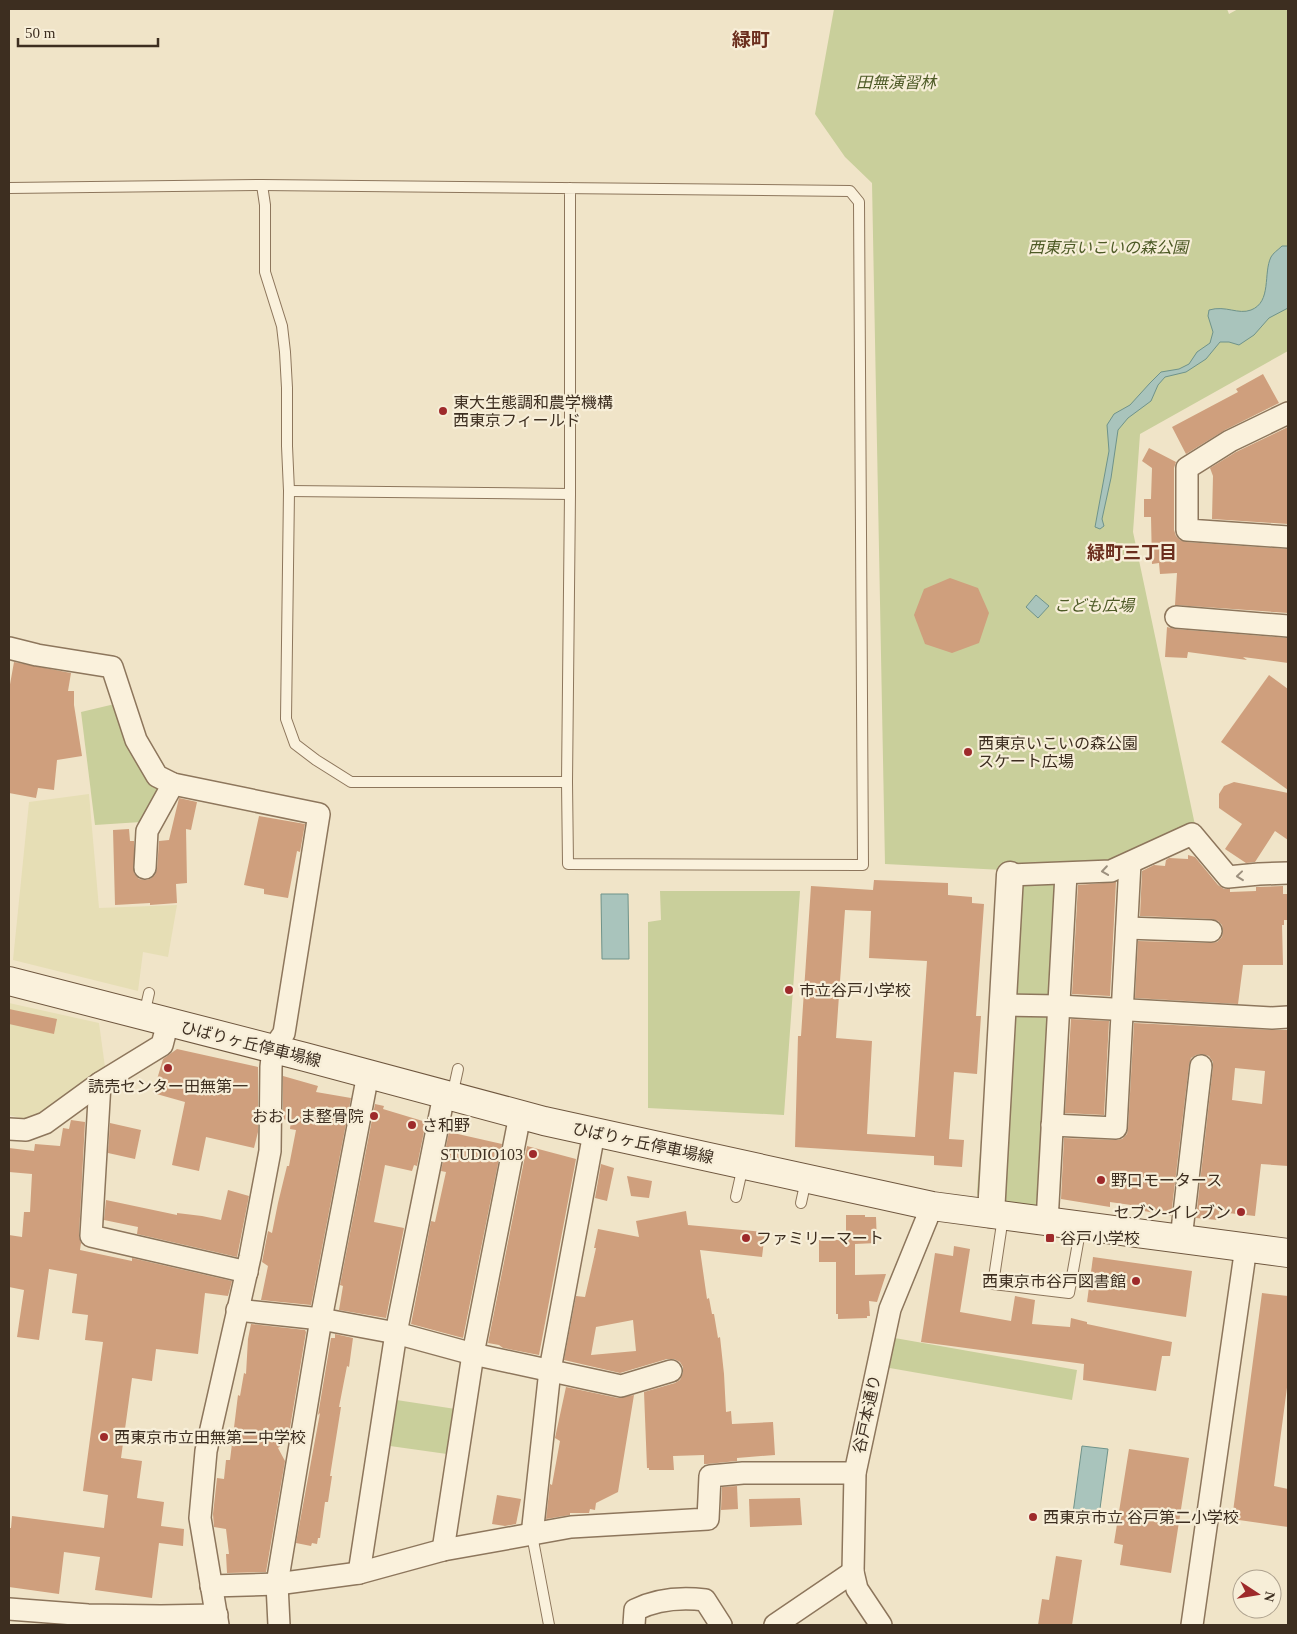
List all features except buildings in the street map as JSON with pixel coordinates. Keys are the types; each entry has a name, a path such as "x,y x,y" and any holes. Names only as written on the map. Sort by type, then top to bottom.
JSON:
{"main road":[{"name":"ひばりヶ丘停車場線","path":"9,981 154,1011 272,1049 520,1115 743,1165 804,1191 1288,1253"}],"street":[{"path":"1288,413 1230,441 1187,468 1187,530 1288,536"},
{"path":"1176,617 1288,626"},
{"path":"9,648 112,667 136,740 157,776 173,784 225,798 319,814 284,1033 272,1049 270,1067 270,1151 247,1272 206,1451 200,1518 217,1620 87,1620 9,1609"},
{"path":"145,868 146,831 173,784"},
{"path":"997,1215 1003,1005 1010,875 1111,872 1192,834 1228,877 1288,873"},
{"path":"1052,1125 1116,1128 1130,863"},
{"path":"1047,1222 1066,874"},
{"path":"1127,928 1211,932"},
{"path":"1003,1005 1059,1006 1272,1018 1288,1017"},
{"path":"9,1129 26,1130 45,1123 100,1083 162,1045 154,1011"},
{"path":"1180,1239 1201,1066"},
{"path":"279,1625 277,1584 321,1319 368,1074"},
{"path":"100,1083 91,1236 247,1272"},
{"path":"359,1573 396,1333 448,1096"},
{"path":"443,1550 473,1354 520,1115"},
{"path":"532,1535 550,1370 594,1133"},
{"name":"谷戸本通り","path":"880,1625 857,1589 854,1572 854,1473 890,1309 932,1206"},
{"path":"1192,1625 1246,1248"},
{"path":"237,1310 321,1319 396,1333 473,1354 621,1386 671,1371"},
{"path":"211,1586 277,1584 359,1573 443,1550 572,1527 708,1519 710,1476 854,1473"},
{"path":"775,1625 854,1572"},
{"path":"634,1625 634,1610 646,1605 682,1598 705,1600 721,1625"}],"lane":[{"path":"262,185 265,205 265,272 282,326 285,352 289,491 286,719 295,744 351,782 567,782"},
{"path":"9,188 262,185 570,188 850,191 859,202 863,865 568,864 570,188"},
{"path":"289,491 570,494"},
{"path":"448,1096 458,1069"},
{"path":"736,1197 743,1165"},
{"path":"997,1215 993,1284 1069,1293 1080,1226"},
{"path":"532,1535 549,1625"}],"shaded area":[{"path":"89,794 99,908 177,905 168,957 143,952 138,991 13,960 29,802"},
{"path":"9,1003 99,1023 105,1067 40,1116 25,1119 9,1115"}],"green space":[{"name":"西東京いこいの森公園","path":"834,9 1227,9 1229,14 1238,9 1288,9 1288,351 1140,434 1133,532 1195,825 1108,867 1003,870 885,864 872,183 845,157 815,114"},
{"path":"119,703 165,782 141,822 95,825 81,712"},
{"path":"1066,874 1047,1222 981,1213 977,1192 989,1034 998,875"},
{"path":"660,891 800,891 784,1115 648,1108 648,922 661,920"},
{"path":"889,1337 1077,1370 1072,1400 884,1367"},
{"path":"390,1399 462,1410 454,1455 383,1445"}],"water":[{"path":"1282,246 1288,246 1288,308 1269,318 1254,335 1239,345 1220,342 1206,359 1186,372 1165,377 1158,385 1151,401 1128,418 1118,430 1111,478 1102,519 1104,526 1100,529 1095,527 1109,451 1107,425 1114,414 1130,405 1161,372 1179,369 1189,364 1197,352 1210,343 1213,332 1208,316 1209,310 1246,311 1258,306 1264,294 1271,257"},
{"path":"1036,595 1049,606 1038,618 1026,607"},
{"path":"601,894 628,894 629,959 602,959"},
{"path":"1082,1446 1108,1449 1099,1516 1073,1513"}],"place":[{"name":"東大生態調和農学機構 西東京フィールド","path":"443,411"},
{"name":"西東京いこいの森公園 スケート広場","path":"968,752"},
{"name":"市立谷戸小学校","path":"789,990"},
{"name":"読売センター田無第一","path":"168,1068"},
{"name":"おおしま整骨院","path":"374,1116"},
{"name":"さ和野","path":"412,1125"},
{"name":"STUDIO103","path":"533,1154"},
{"name":"野口モータース","path":"1101,1180"},
{"name":"セブン-イレブン","path":"1241,1212"},
{"name":"ファミリーマート","path":"746,1238"},
{"name":"谷戸小学校","path":"1050,1238"},
{"name":"西東京市谷戸図書館","path":"1136,1281"},
{"name":"西東京市立田無第二中学校","path":"104,1437"},
{"name":"西東京市立 谷戸第二小学校","path":"1033,1517"}],"district":[{"name":"緑町","path":"751,39"},
{"name":"緑町三丁目","path":"1132,553"}],"park label":[{"name":"田無演習林","path":"896,82"},
{"name":"こども広場","path":"1094,605"}]}
